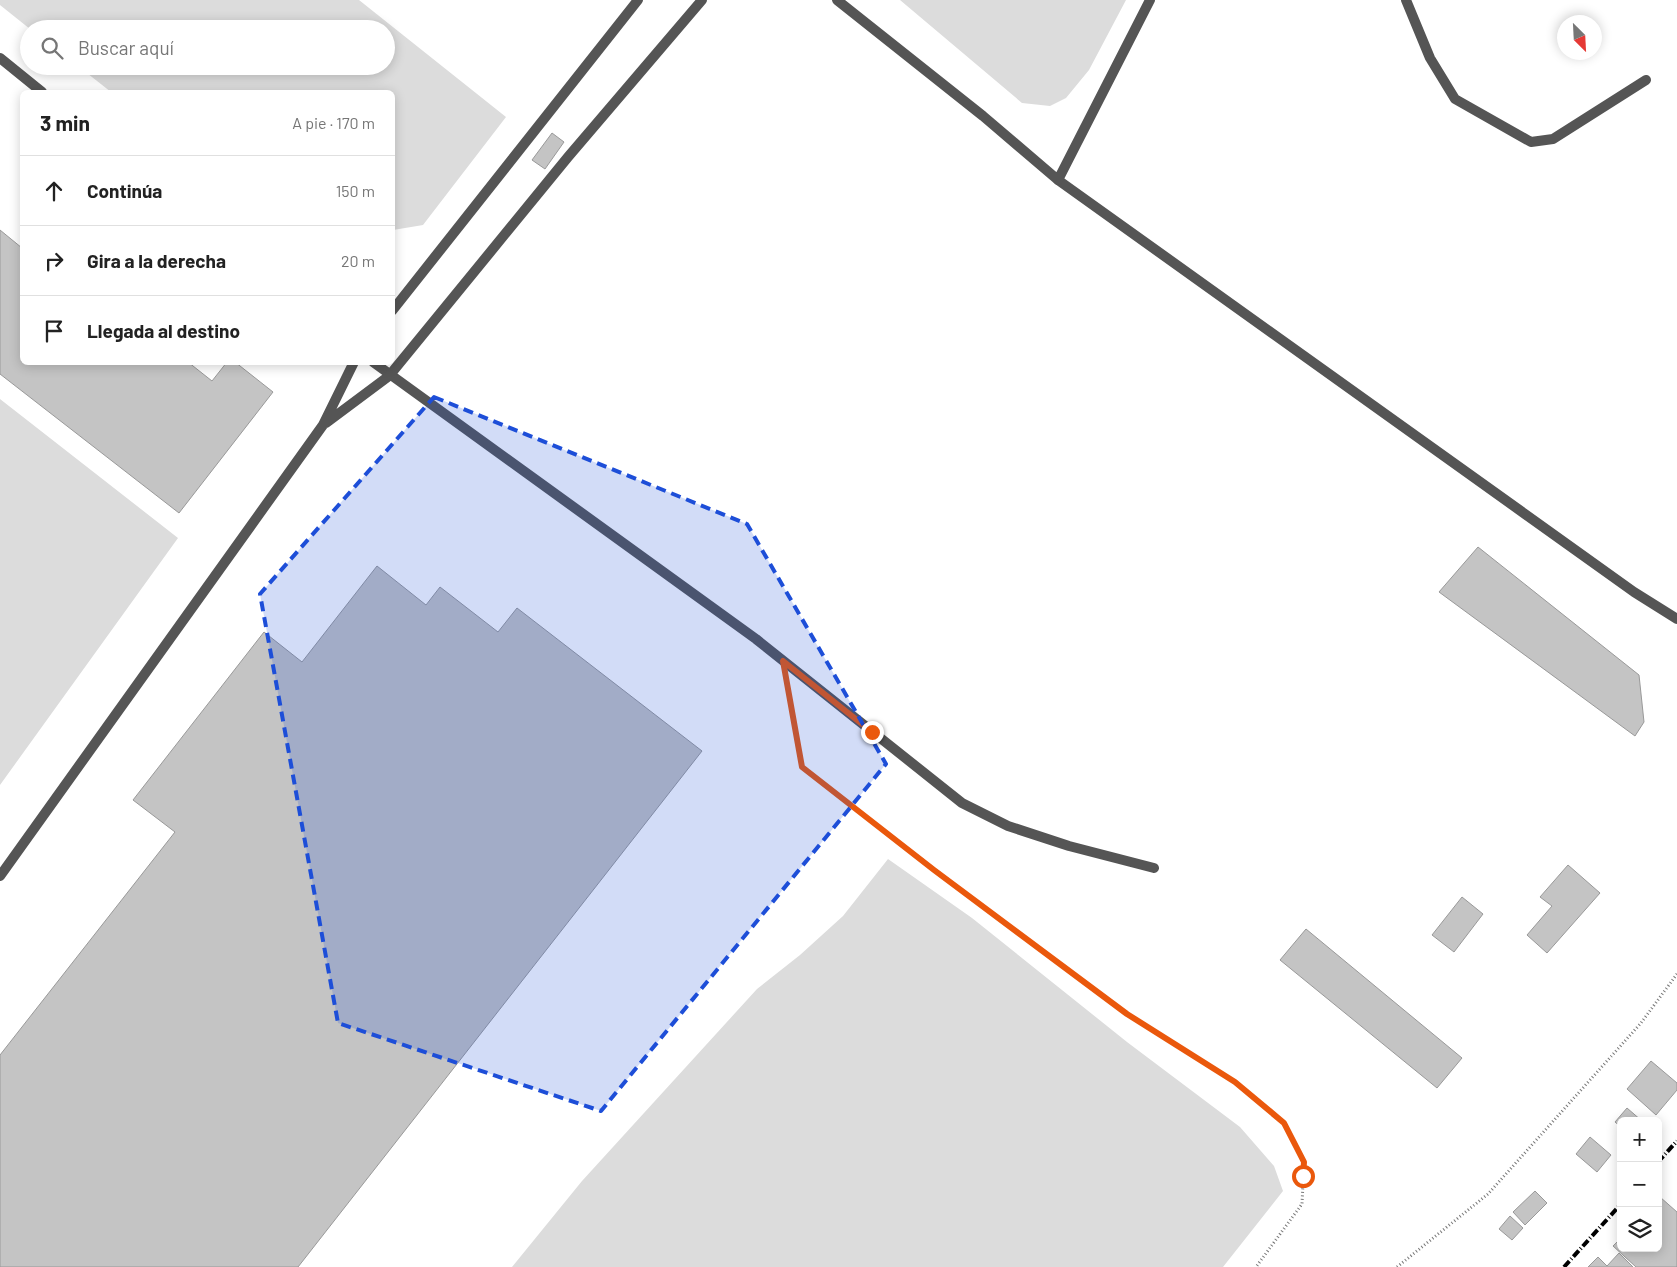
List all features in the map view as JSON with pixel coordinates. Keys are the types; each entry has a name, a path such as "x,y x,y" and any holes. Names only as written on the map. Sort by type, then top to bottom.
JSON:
{"street":[{"path":"395,307 638,0"},
{"path":"323,425 389,376 561,164 702,0"},
{"path":"837,0 983,116 1058,180 1626,586 1677,619"},
{"path":"1058,180 1150,0"},
{"path":"1406,0 1430,58 1455,99 1531,142 1553,139 1646,80"},
{"path":"0,58 20,74"},
{"path":"21,75 40,90"},
{"path":"0,876 323,425 353,365"},
{"path":"376,365 389,376 756,639 962,803 1008,826 1068,846 1154,868"}],"path":[{"path":"783,661 802,767 871,822 1112,1002 1235,1082 1284,1123 1304,1162 1302,1204 1256,1267"},
{"path":"1398,1267 1488,1194 1641,1023 1677,974"}],"highlighted area":[{"path":"434,397 747,524 886,764 601,1111 338,1023 260,594"}],"shaded area":[{"path":"0,0 359,0 384,20 20,21 0,5"},
{"path":"900,0 1126,0 1089,70 1066,98 1050,106 1022,103"},
{"path":"395,29 506,117 423,225 395,230 395,90 108,90 89,75 395,75"},
{"path":"0,399 178,538 0,785"},
{"path":"888,859 972,918 1127,1042 1240,1127 1274,1166 1283,1191 1223,1267 512,1267 582,1181 757,989 800,955 843,916"}],"building":[{"path":"552,133 564,142 545,169 532,160"},
{"path":"0,230 20,246 20,365 192,365 212,381 225,365 239,365 273,392 179,513 0,374"},
{"path":"1478,547 1639,675 1644,722 1635,736 1439,592"},
{"path":"377,566 426,605 440,587 498,632 517,608 702,751 298,1267 0,1267 0,1055 175,832 133,800 264,632 302,662"},
{"path":"1568,865 1600,893 1547,953 1527,935 1552,906 1540,897"},
{"path":"1462,897 1483,914 1454,952 1432,935"},
{"path":"1306,929 1462,1058 1437,1088 1280,960"},
{"path":"1651,1061 1677,1083 1677,1090 1656,1115 1627,1089"},
{"path":"1627,1108 1637,1117 1619,1117"},
{"path":"1590,1137 1611,1155 1597,1172 1576,1154"},
{"path":"1535,1191 1547,1203 1525,1225 1513,1212"},
{"path":"1662,1199 1677,1212 1677,1267 1636,1267 1620,1252 1662,1252"},
{"path":"1510,1216 1523,1228 1512,1240 1499,1229"},
{"path":"1619,1253 1633,1267 1588,1267 1598,1257 1607,1266"}],"railway":[{"path":"1662,1158 1677,1141"},
{"path":"1564,1267 1618,1207"}],"route":[{"path":"872,732 783,661 802,767 934,870 1127,1014 1235,1082 1284,1123 1304,1162 1303,1176"}]}
